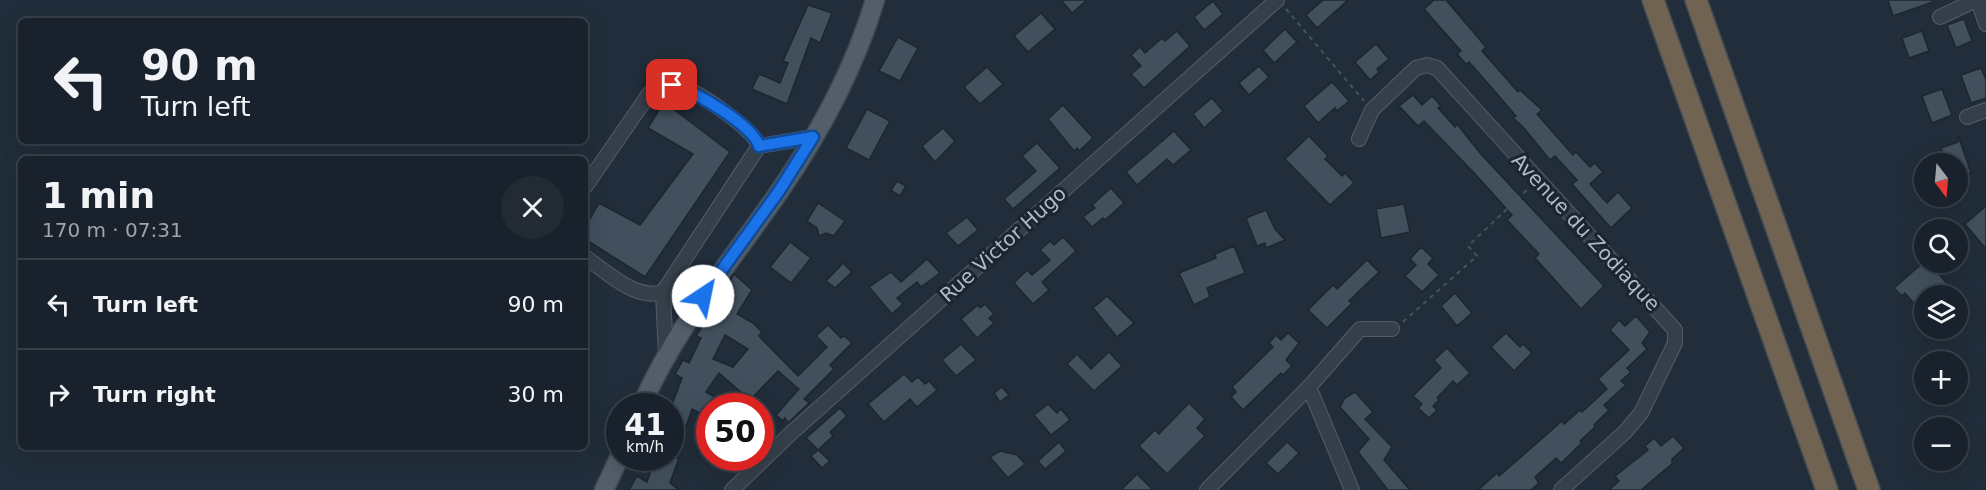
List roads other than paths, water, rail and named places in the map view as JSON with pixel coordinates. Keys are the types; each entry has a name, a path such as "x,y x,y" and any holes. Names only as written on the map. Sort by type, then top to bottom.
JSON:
{"highway":[{"path":"1653,0 1827,490"},
{"path":"1696,0 1869,490"}],"main road":[{"path":"648,393 681,328 779,191 813,137 839,88 875,0"},
{"path":"604,490 613,471"}],"street":[{"path":"1940,17 1977,0 1986,24"},
{"name":"Rue Victor Hugo","path":"732,490 789,434 1281,4"},
{"name":"Avenue du Zodiaque","path":"1359,139 1372,110 1416,68 1427,65 1437,69 1675,330 1675,343 1641,413 1625,432 1561,490"},
{"path":"588,183 649,94 662,85 683,87 695,93 753,134 759,146"},
{"path":"1967,117 1986,110"},
{"path":"666,356 663,292 759,146 813,137"},
{"path":"588,259 640,294 651,296 663,292"},
{"path":"1207,490 1308,387 1360,329 1392,329"},
{"path":"1308,387 1352,490"}]}
